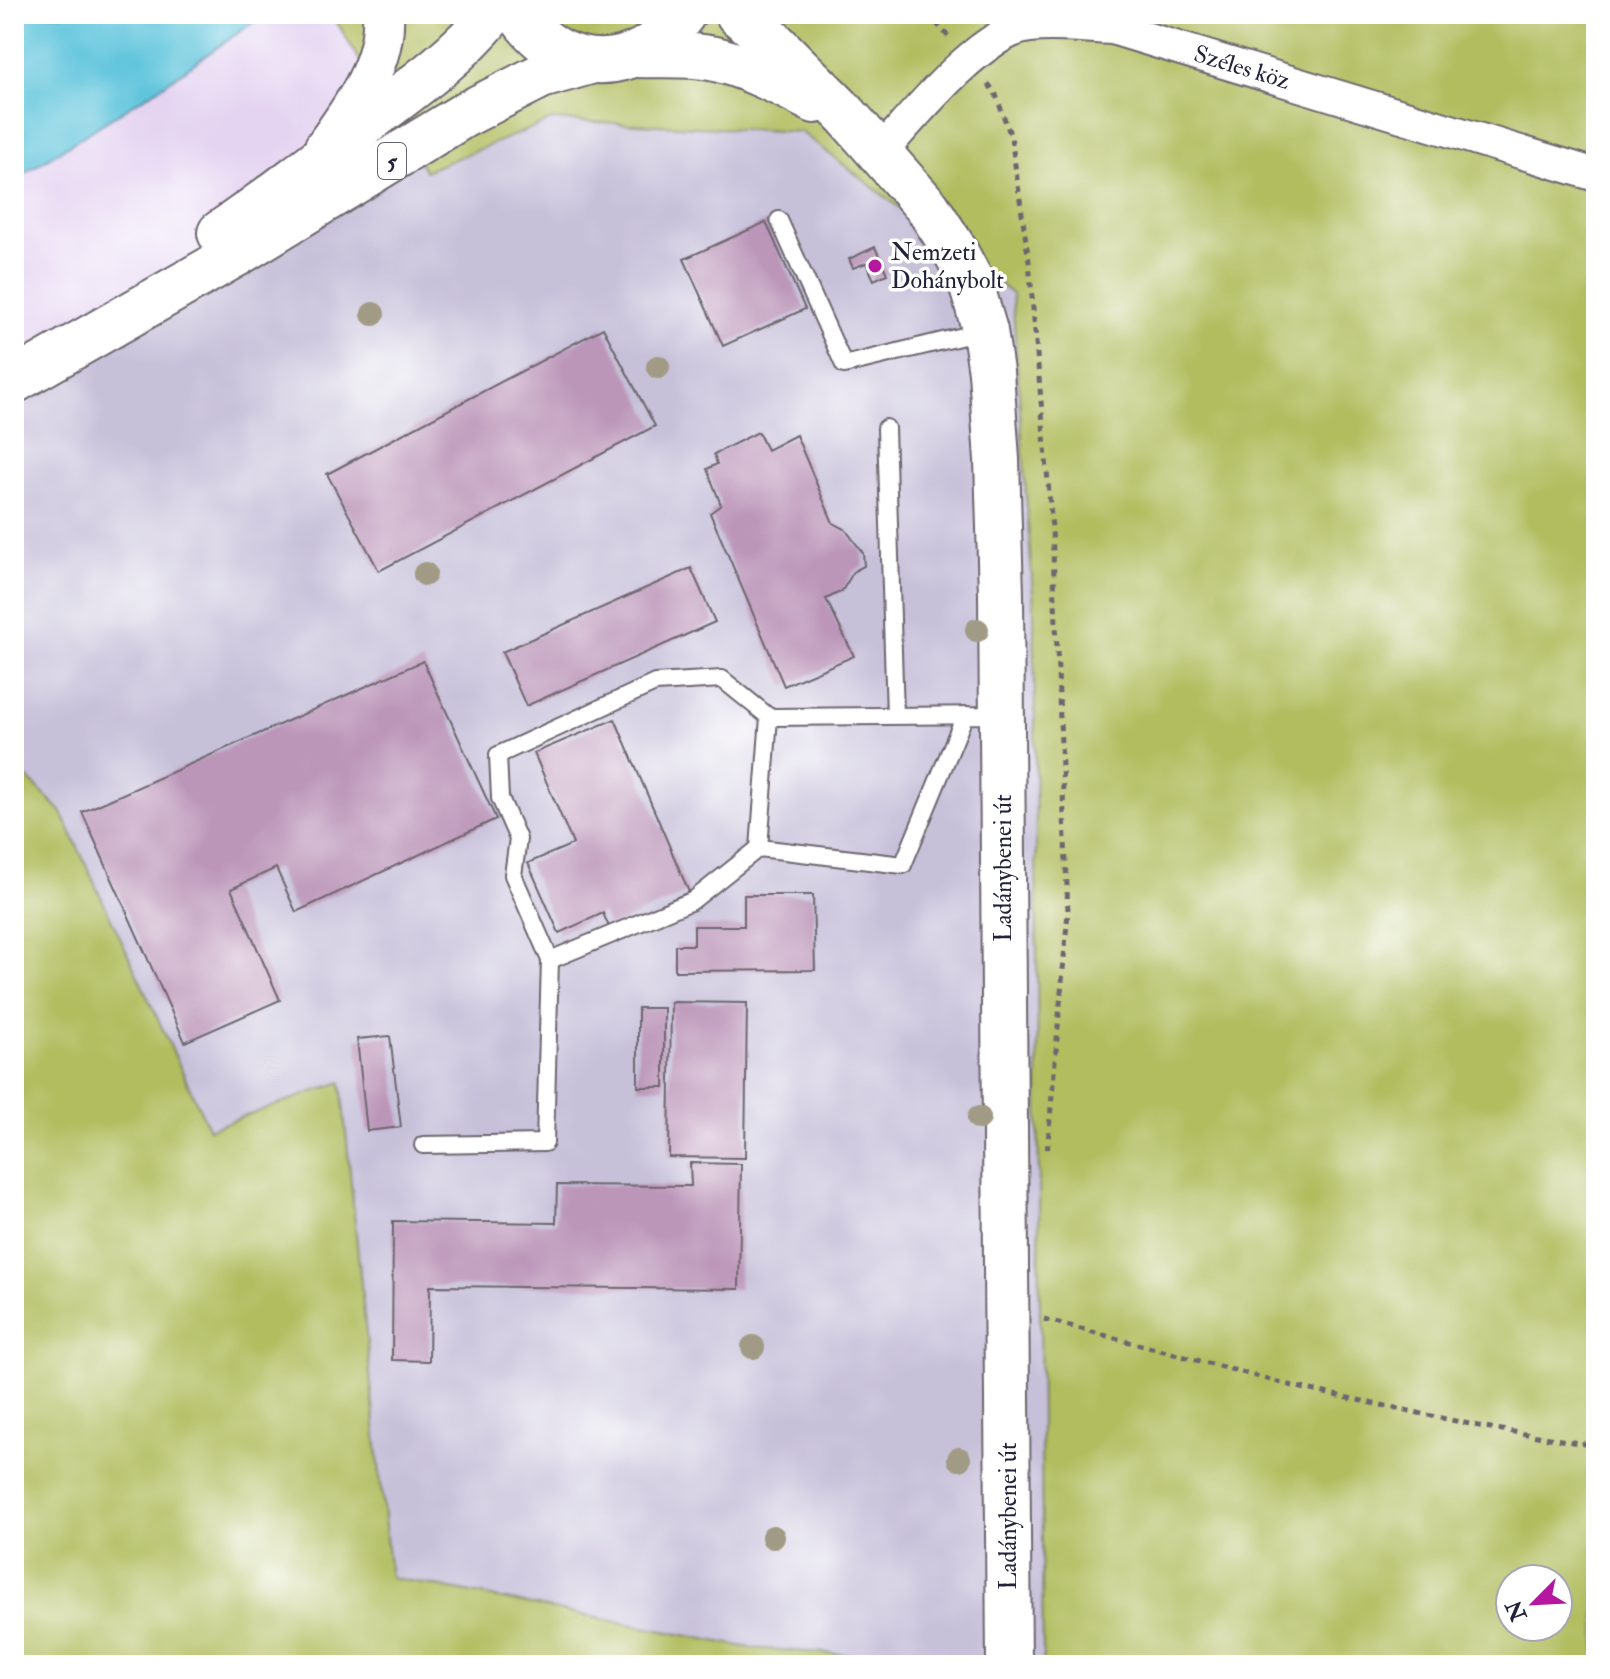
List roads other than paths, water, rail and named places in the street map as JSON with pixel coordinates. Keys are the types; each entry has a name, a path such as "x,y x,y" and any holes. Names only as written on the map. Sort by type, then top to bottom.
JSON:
{"main road":[{"name":"5","path":"14,381 133,293 262,204 473,37 492,14"},
{"name":"5","path":"519,14 541,40 557,51 593,61 615,61 637,55 672,30 683,14"},
{"name":"Ladánybenei út","path":"738,14 773,42 846,115 928,208 969,277 985,331 997,460 984,715 1006,1308 1009,1665"},
{"path":"637,55 722,61 766,77 846,115"},
{"name":"5","path":"14,381 248,247 464,115 541,76 593,61"}],"street":[{"path":"312,165 360,98 384,31 383,14"},
{"name":"Széles köz","path":"880,153 967,59 1026,20 1112,28 1596,175"}],"lane":[{"path":"779,220 844,365 985,331"},
{"path":"886,428 895,715"},
{"path":"423,1145 545,1143 550,960 513,875 518,839 500,798 498,755 655,683 722,679 769,717 984,715 903,865 759,848 692,901 550,960"},
{"path":"759,848 769,717"}],"water":[{"path":"14,14 265,14 162,86 14,180"}],"place":[{"name":"Nemzeti Dohánybolt","path":"875,266"}]}
